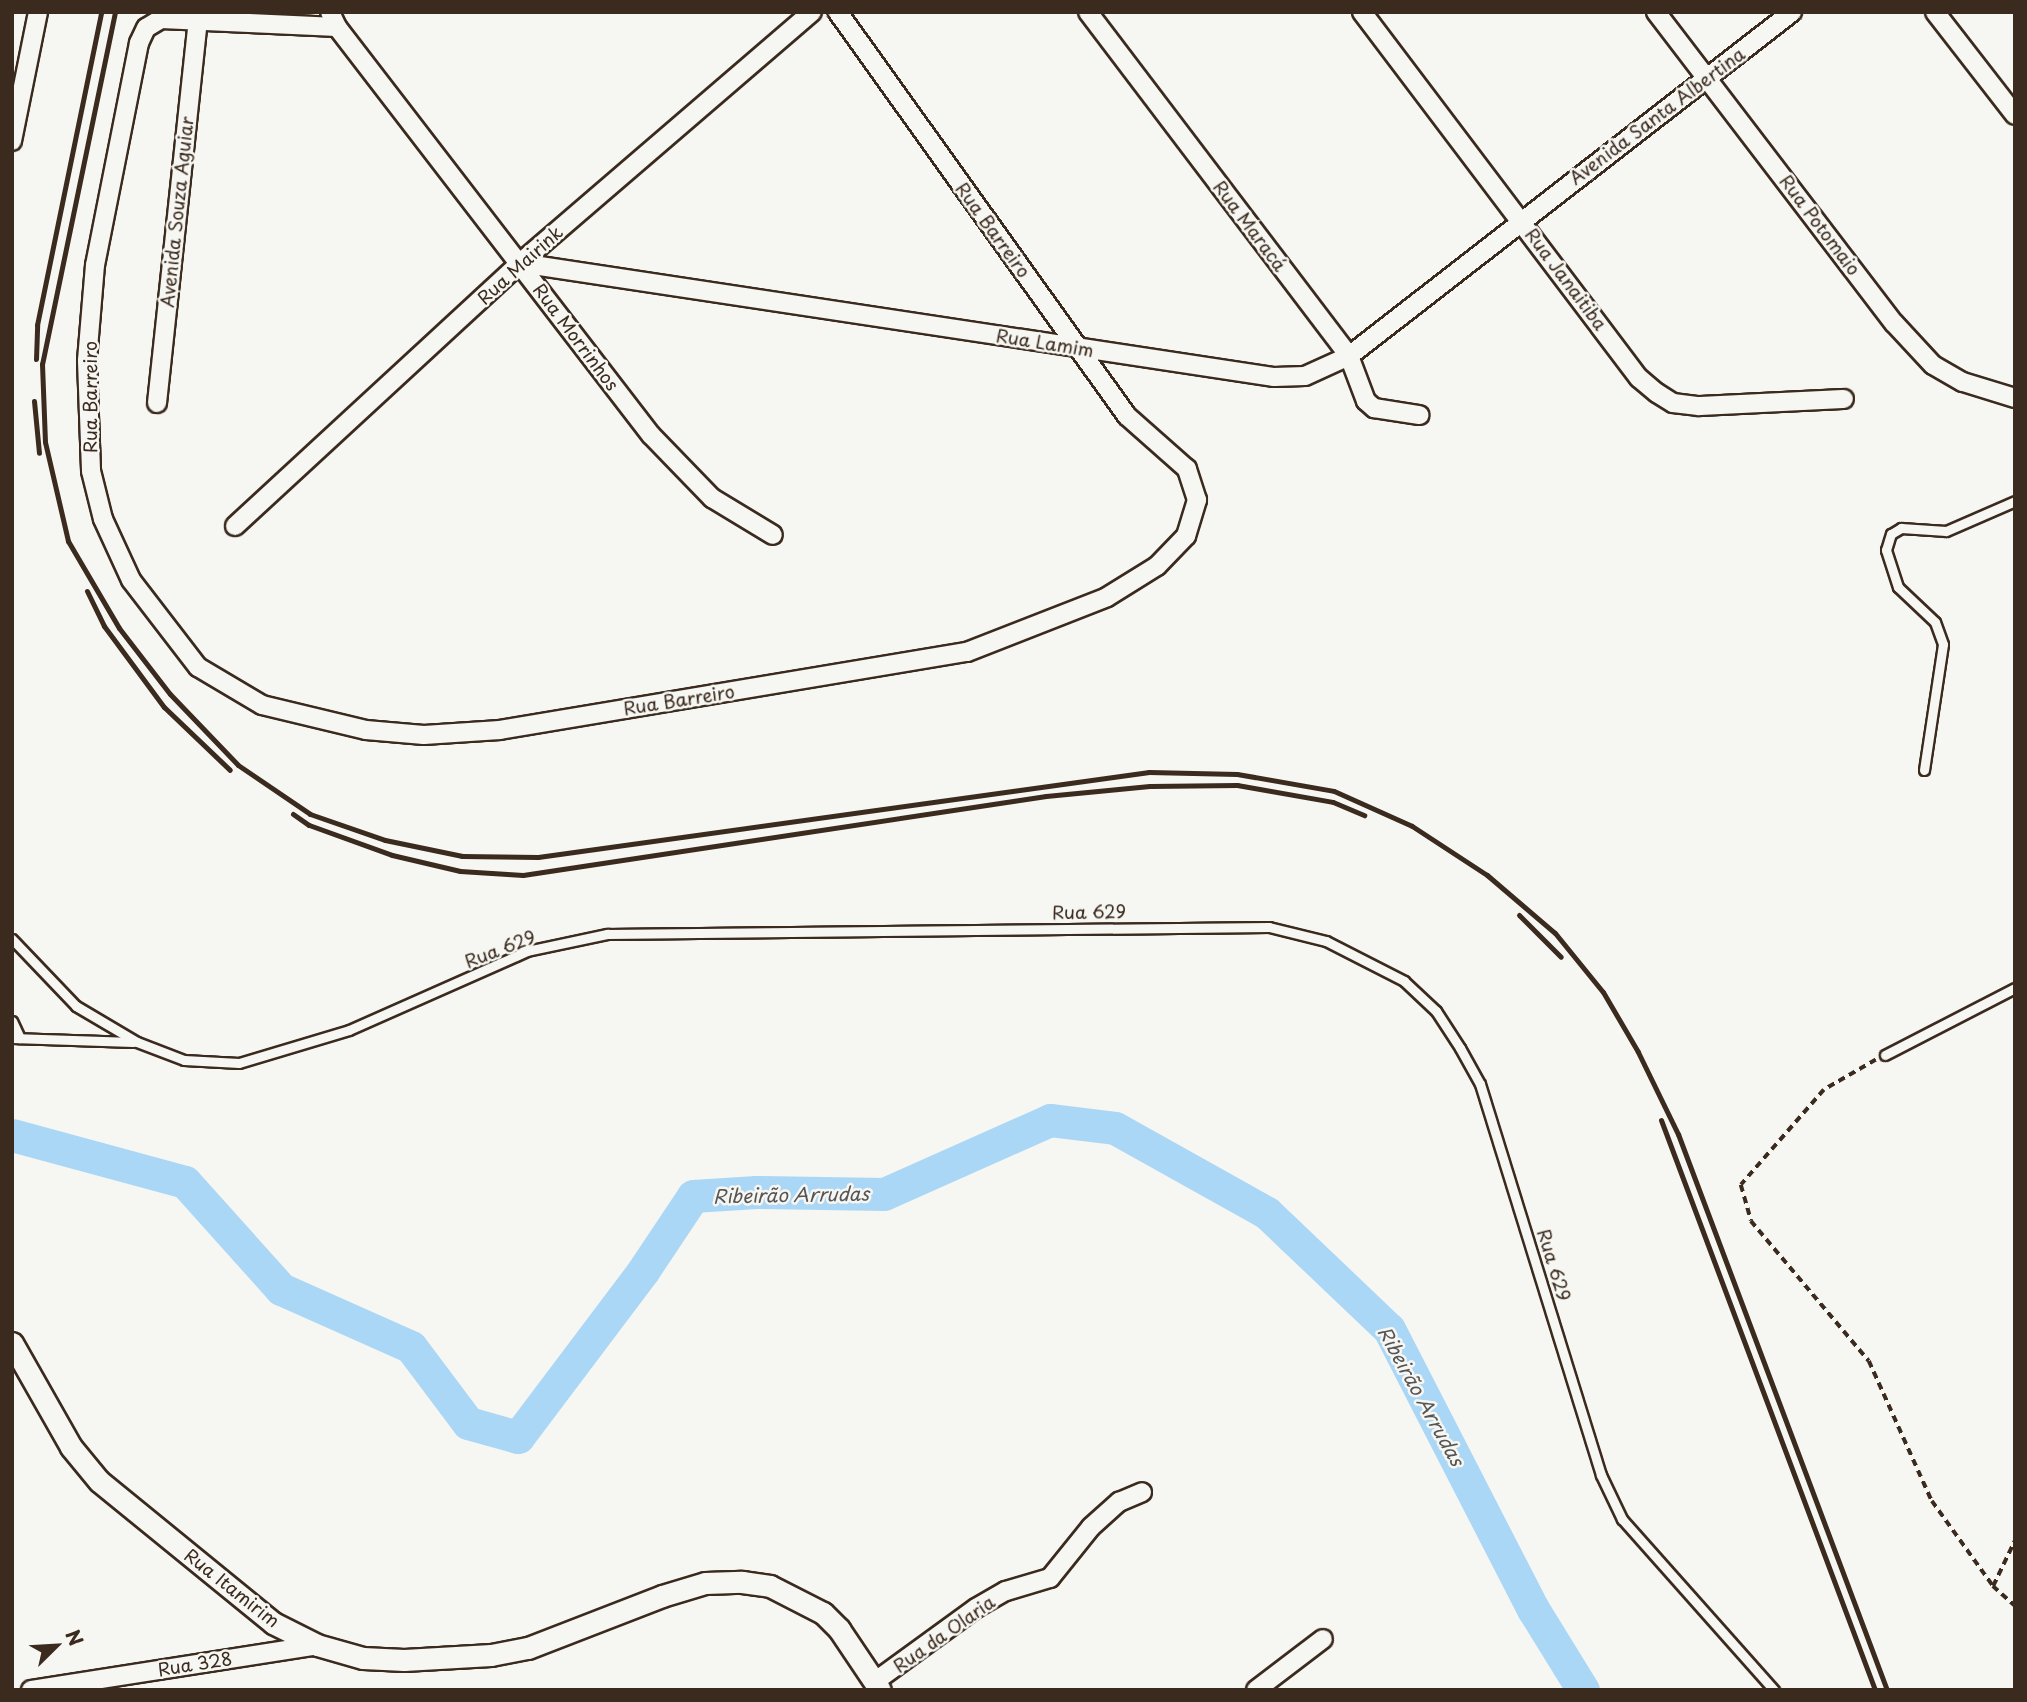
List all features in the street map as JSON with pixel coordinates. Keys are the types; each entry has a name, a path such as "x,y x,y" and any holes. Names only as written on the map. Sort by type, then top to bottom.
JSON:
{"street":[{"path":"12,141 38,12"},
{"name":"Rua Mairink","path":"235,526 520,263 812,12"},
{"name":"Rua Barreiro","path":"198,21 161,19 146,28 138,43 95,265 87,361 91,471 103,519 153,613 198,667 262,705 377,731 424,735 500,730 967,652 1107,597 1157,566 1186,536 1197,500 1186,469 1127,416 838,12"},
{"name":"Rua Maracá","path":"1088,12 1349,356 1366,401 1374,408 1419,415"},
{"name":"Rua Janaitiba","path":"1362,12 1522,219 1640,378 1673,403 1699,406 1844,399"},
{"name":"Rua Potomaio","path":"1656,12 1894,323 1933,365 1963,382 2015,398"},
{"name":"Avenida Santa Albertina","path":"1522,219 1792,12"},
{"path":"1935,12 2015,115"},
{"path":"198,21 334,20"},
{"name":"Rua Morrinhos","path":"334,20 651,435 712,498 773,536"},
{"name":"Avenida Souza Aguiar","path":"157,403 198,21"},
{"name":"Rua Lamim","path":"520,263 1274,377 1305,376 1349,356 1522,219"},
{"name":"Rua Itamirim","path":"12,1343 71,1447 99,1481 273,1623 317,1645 363,1658 404,1660 491,1655 528,1648 662,1596 705,1583 742,1581 770,1586 823,1613 879,1685"},
{"name":"Rua da Olaria","path":"879,1685 976,1608 1006,1591 1050,1578 1091,1527 1119,1502 1142,1492"},
{"path":"1256,1690 1323,1639"},
{"name":"Rua 328","path":"31,1690 317,1645"}],"lane":[{"path":"1924,770 1943,644 1935,622 1898,587 1886,550 1891,534 1901,528 1946,531 2015,501"},
{"name":"Rua 629","path":"12,939 76,1006 137,1042 184,1060 239,1063 349,1030 527,951 607,934 1269,926 1326,941 1404,981 1436,1011 1460,1048 1480,1084 1601,1475 1622,1519 1773,1690"},
{"path":"1885,1055 2015,988"},
{"path":"12,1021 16,1038 137,1042"}],"path":[{"path":"1885,1055 1824,1090 1741,1185 1751,1221 1869,1361 1932,1501 1993,1587 2015,1606"},
{"path":"1993,1587 2015,1540"}],"waterway":[{"name":"Ribeirão Arrudas","path":"12,1135 185,1182 281,1289 411,1347 468,1423 518,1437 643,1271 693,1196 756,1192 884,1194 1050,1120 1115,1128 1267,1213 1389,1329 1533,1609 1583,1690"}],"railway":[{"path":"36,359 37,325 101,12"},
{"path":"115,12 42,364 45,442 68,541 119,628 170,694 238,765 310,814 385,840 462,856 538,857 1149,772 1237,774 1334,791 1412,826 1487,875 1555,933 1603,992 1638,1052 1678,1134 1887,1690"},
{"path":"34,401 39,453"},
{"path":"87,591 104,626 164,707 230,770"},
{"path":"293,814 309,825 392,855 460,871 523,875 1046,796 1150,786 1237,785 1333,802 1364,815"},
{"path":"1519,915 1561,957"},
{"path":"1661,1120 1875,1690"}]}
